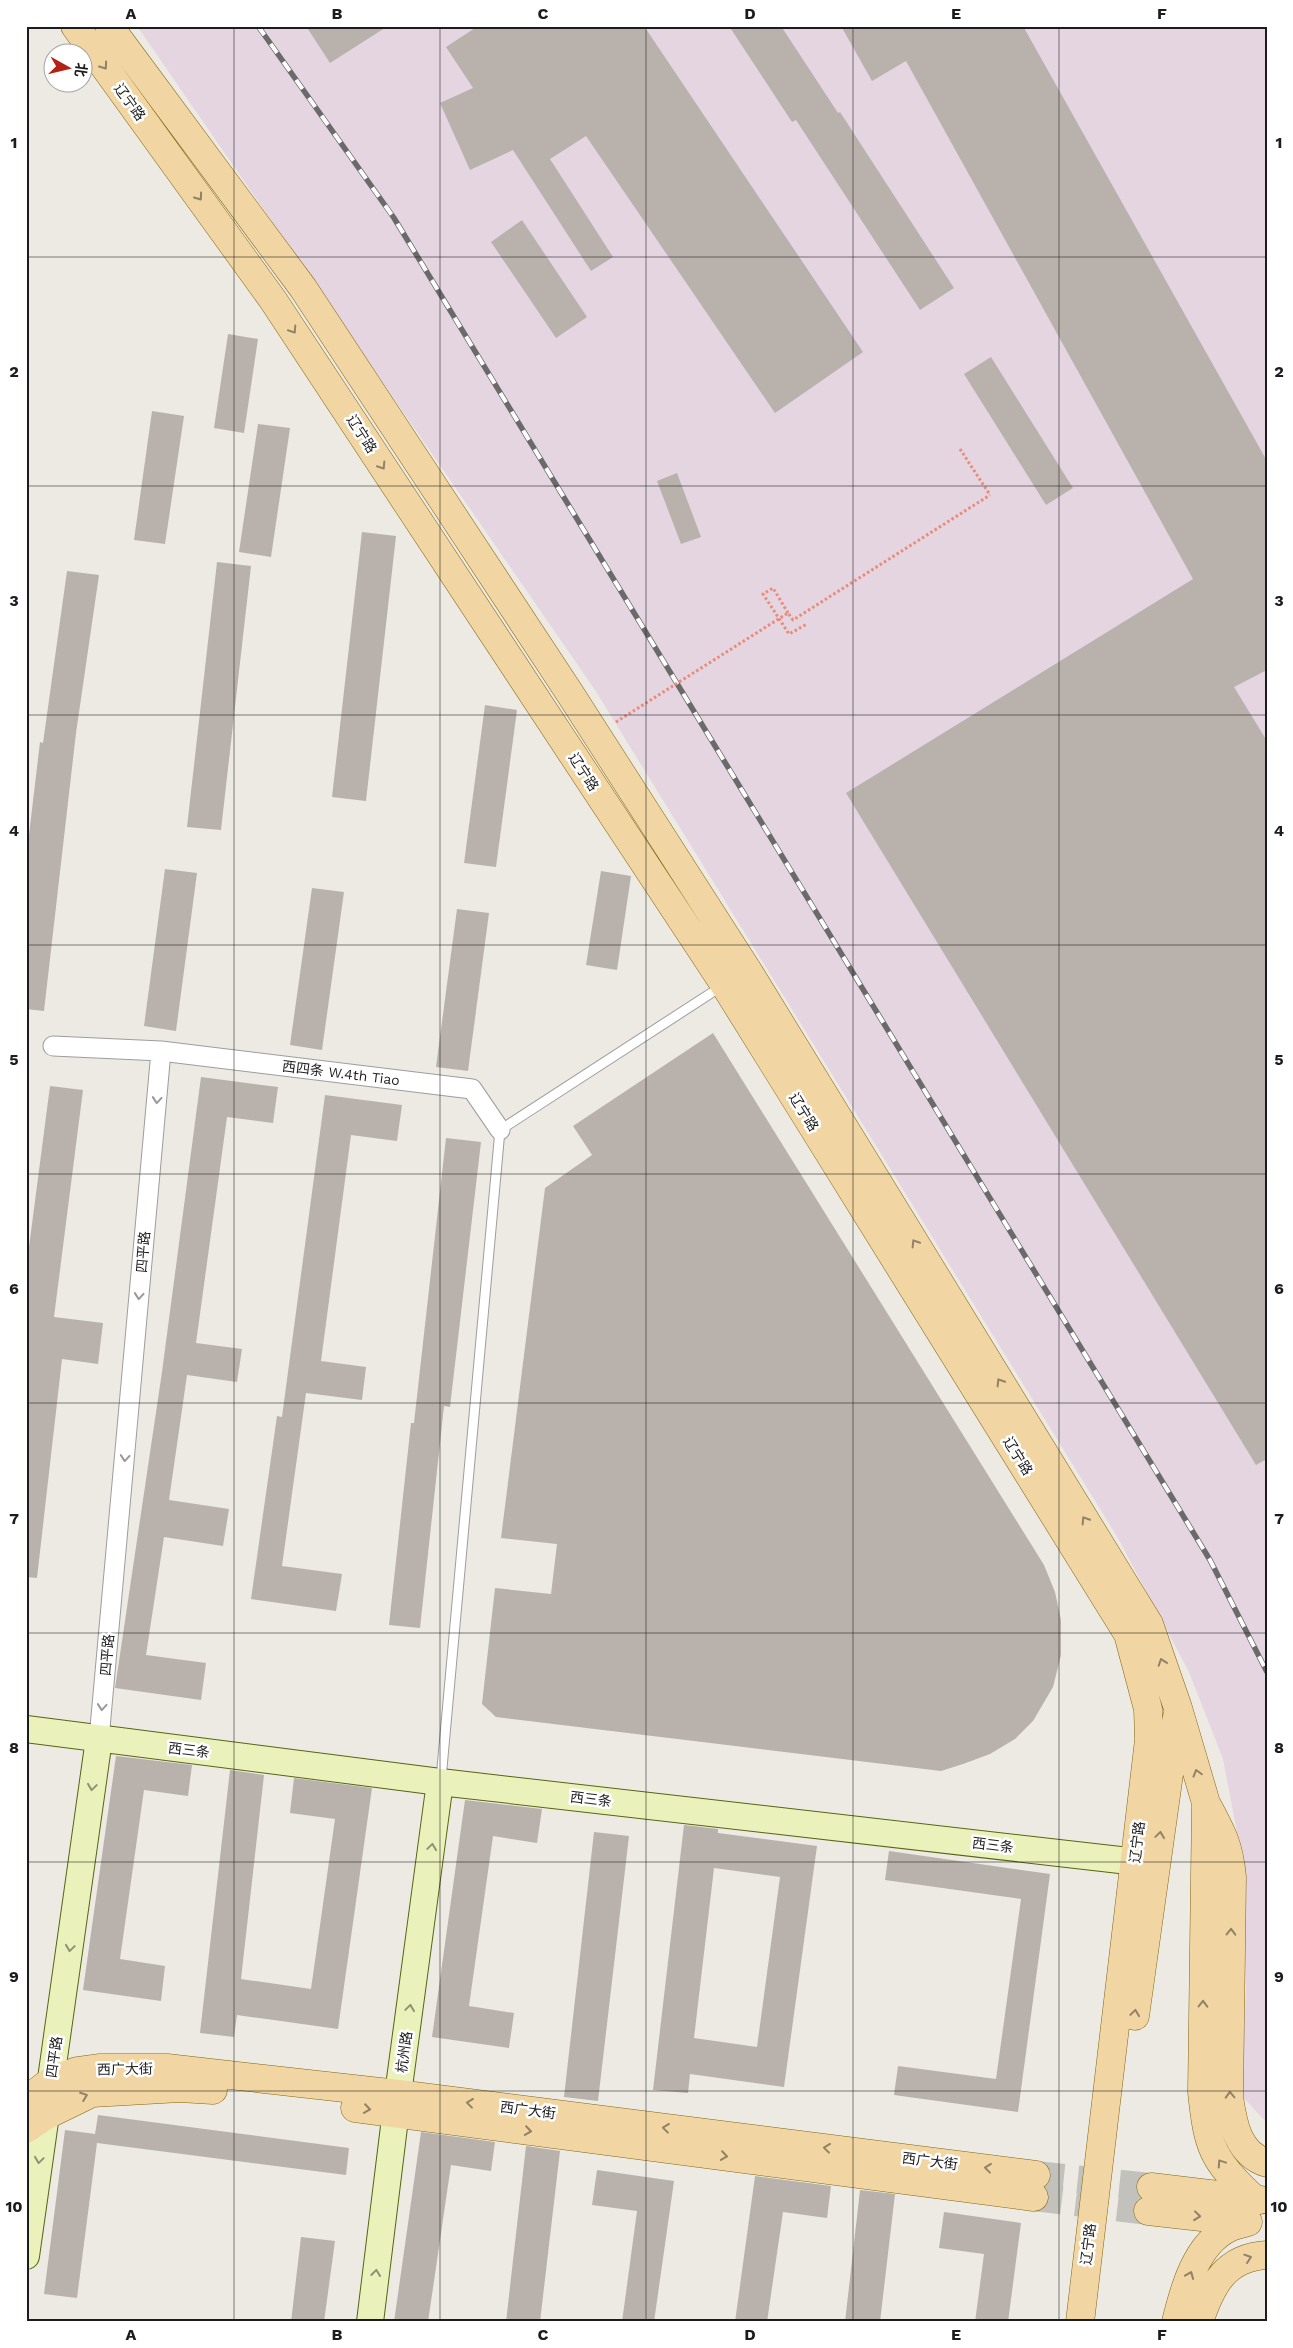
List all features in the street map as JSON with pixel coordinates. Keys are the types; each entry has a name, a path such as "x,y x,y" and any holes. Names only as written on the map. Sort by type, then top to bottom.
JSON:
{"main road":[{"name":"辽宁路","path":"75,26 273,300 724,984 1128,1634 1148,1709 1149,1740 1145,1863 1093,2322"},
{"name":"辽宁路","path":"108,26 303,288 569,692 748,971 1149,1624 1178,1708 1145,1863 1080,2322"},
{"path":"1178,1708 1206,1803 1226,1842 1232,1876 1230,2097 1234,2127 1246,2150 1267,2163"},
{"path":"1206,1803 1202,2092 1205,2124 1212,2150 1229,2175 1259,2211"},
{"name":"西广大街","path":"32,2115 50,2082 77,2071 99,2068 167,2068 397,2104 1035,2186"},
{"path":"32,2115 92,2093 180,2088 397,2104"},
{"path":"1150,2199 1259,2211"},
{"path":"1176,2322 1189,2275 1203,2252 1228,2228 1259,2211"},
{"path":"1199,2322 1208,2294 1218,2279 1241,2260 1267,2255"}],"street":[{"name":"西四条 W.4th Tiao","path":"53,1046 161,1051 472,1089 500,1130"},
{"name":"四平路","path":"50,2082 99,1738 161,1051"},
{"name":"西三条","path":"26,1729 440,1782 1145,1863"},
{"name":"杭州路","path":"370,2322 440,1782"},
{"path":"26,2256 32,2115"}],"lane":[{"path":"440,1782 500,1130 724,984"}],"path":[{"path":"807,624 789,634 763,594 773,588 793,620 990,495 960,449"},
{"path":"616,722 788,613"}],"shaded area":[{"path":"137,26 1267,26 1267,2123 1241,2095 1246,1990 1242,1858 1223,1759 1189,1672 1118,1538 595,690"}],"building":[{"path":"306,26 388,26 330,63"},
{"path":"478,26 644,26 863,352 775,413 586,136 550,159 613,257 591,271 513,150 470,170 440,103 473,88 446,47"},
{"path":"729,26 781,26 838,113 840,112 954,288 920,310 796,120 792,122"},
{"path":"841,26 1023,26 1267,461 1267,670 1234,687 1267,741 1267,1459 1256,1465 846,793 1193,579 906,61 872,81"},
{"path":"522,220 587,317 556,338 491,242"},
{"path":"228,334 258,339 244,433 214,428"},
{"path":"991,357 1073,488 1046,505 964,374"},
{"path":"152,411 184,416 165,544 134,540"},
{"path":"258,424 290,428 271,557 239,552"},
{"path":"677,473 701,537 681,544 657,481"},
{"path":"362,532 396,536 366,801 332,797"},
{"path":"217,562 251,566 221,830 187,827"},
{"path":"67,571 99,575 76,733 44,1011 26,1009 26,860 40,742 43,743"},
{"path":"485,705 517,710 496,867 464,863"},
{"path":"165,869 197,873 176,1031 144,1026"},
{"path":"601,871 631,876 617,970 586,965"},
{"path":"312,888 344,892 322,1050 290,1045"},
{"path":"457,909 489,913 468,1071 436,1067"},
{"path":"713,1033 1044,1565 1055,1592 1061,1620 1061,1655 1053,1687 1033,1721 1015,1739 990,1754 963,1764 941,1771 496,1717 482,1704 495,1588 551,1594 557,1544 501,1538 545,1188 592,1155 573,1126"},
{"path":"201,1077 278,1087 273,1123 227,1117 196,1343 242,1349 237,1382 187,1375 169,1500 229,1509 223,1546 164,1537 146,1655 206,1663 201,1700 115,1688 162,1372"},
{"path":"50,1086 83,1090 54,1317 103,1323 98,1364 62,1359 37,1578 26,1577 26,1270"},
{"path":"325,1095 402,1105 397,1141 351,1135 321,1361 366,1367 362,1400 306,1393 282,1566 342,1574 336,1611 251,1599 277,1416 282,1417"},
{"path":"446,1138 481,1142 450,1407 444,1406 420,1628 389,1625 411,1423 414,1423"},
{"path":"116,1756 192,1765 188,1796 144,1790 120,1959 165,1966 161,2001 83,1990"},
{"path":"230,1770 264,1775 241,1979 311,1989 335,1819 290,1813 294,1778 372,1788 338,2029 237,2015 234,2037 200,2033"},
{"path":"465,1800 542,1809 537,1843 493,1836 469,2006 514,2013 509,2048 432,2037"},
{"path":"684,1825 718,1829 718,1833 817,1846 784,2087 690,2074 688,2093 653,2090","holes":["714,1868 780,1877 757,2047 694,2038"]},
{"path":"594,1832 629,1836 598,2101 564,2097"},
{"path":"889,1851 1050,1874 1018,2112 894,2095 898,2066 996,2079 1021,1899 885,1880"},
{"path":"98,2115 349,2148 346,2175 97,2143 77,2298 44,2294 65,2130 95,2134"},
{"path":"421,2132 495,2142 491,2171 451,2165 428,2322 394,2322"},
{"path":"526,2146 560,2151 540,2322 506,2322"},
{"path":"597,2170 674,2181 654,2322 622,2322 637,2211 592,2205"},
{"path":"755,2176 831,2186 827,2218 783,2212 767,2322 735,2322"},
{"path":"860,2190 895,2194 880,2322 845,2322"},
{"path":"944,2212 1021,2223 1008,2322 975,2322 984,2254 939,2248"},
{"path":"301,2237 335,2241 324,2322 291,2322"}],"tunnel":[{"path":"1036,2175 1151,2187"},
{"path":"1034,2197 1148,2211"}],"railway":[{"path":"258,26 394,218 1210,1560 1267,1672"}]}
